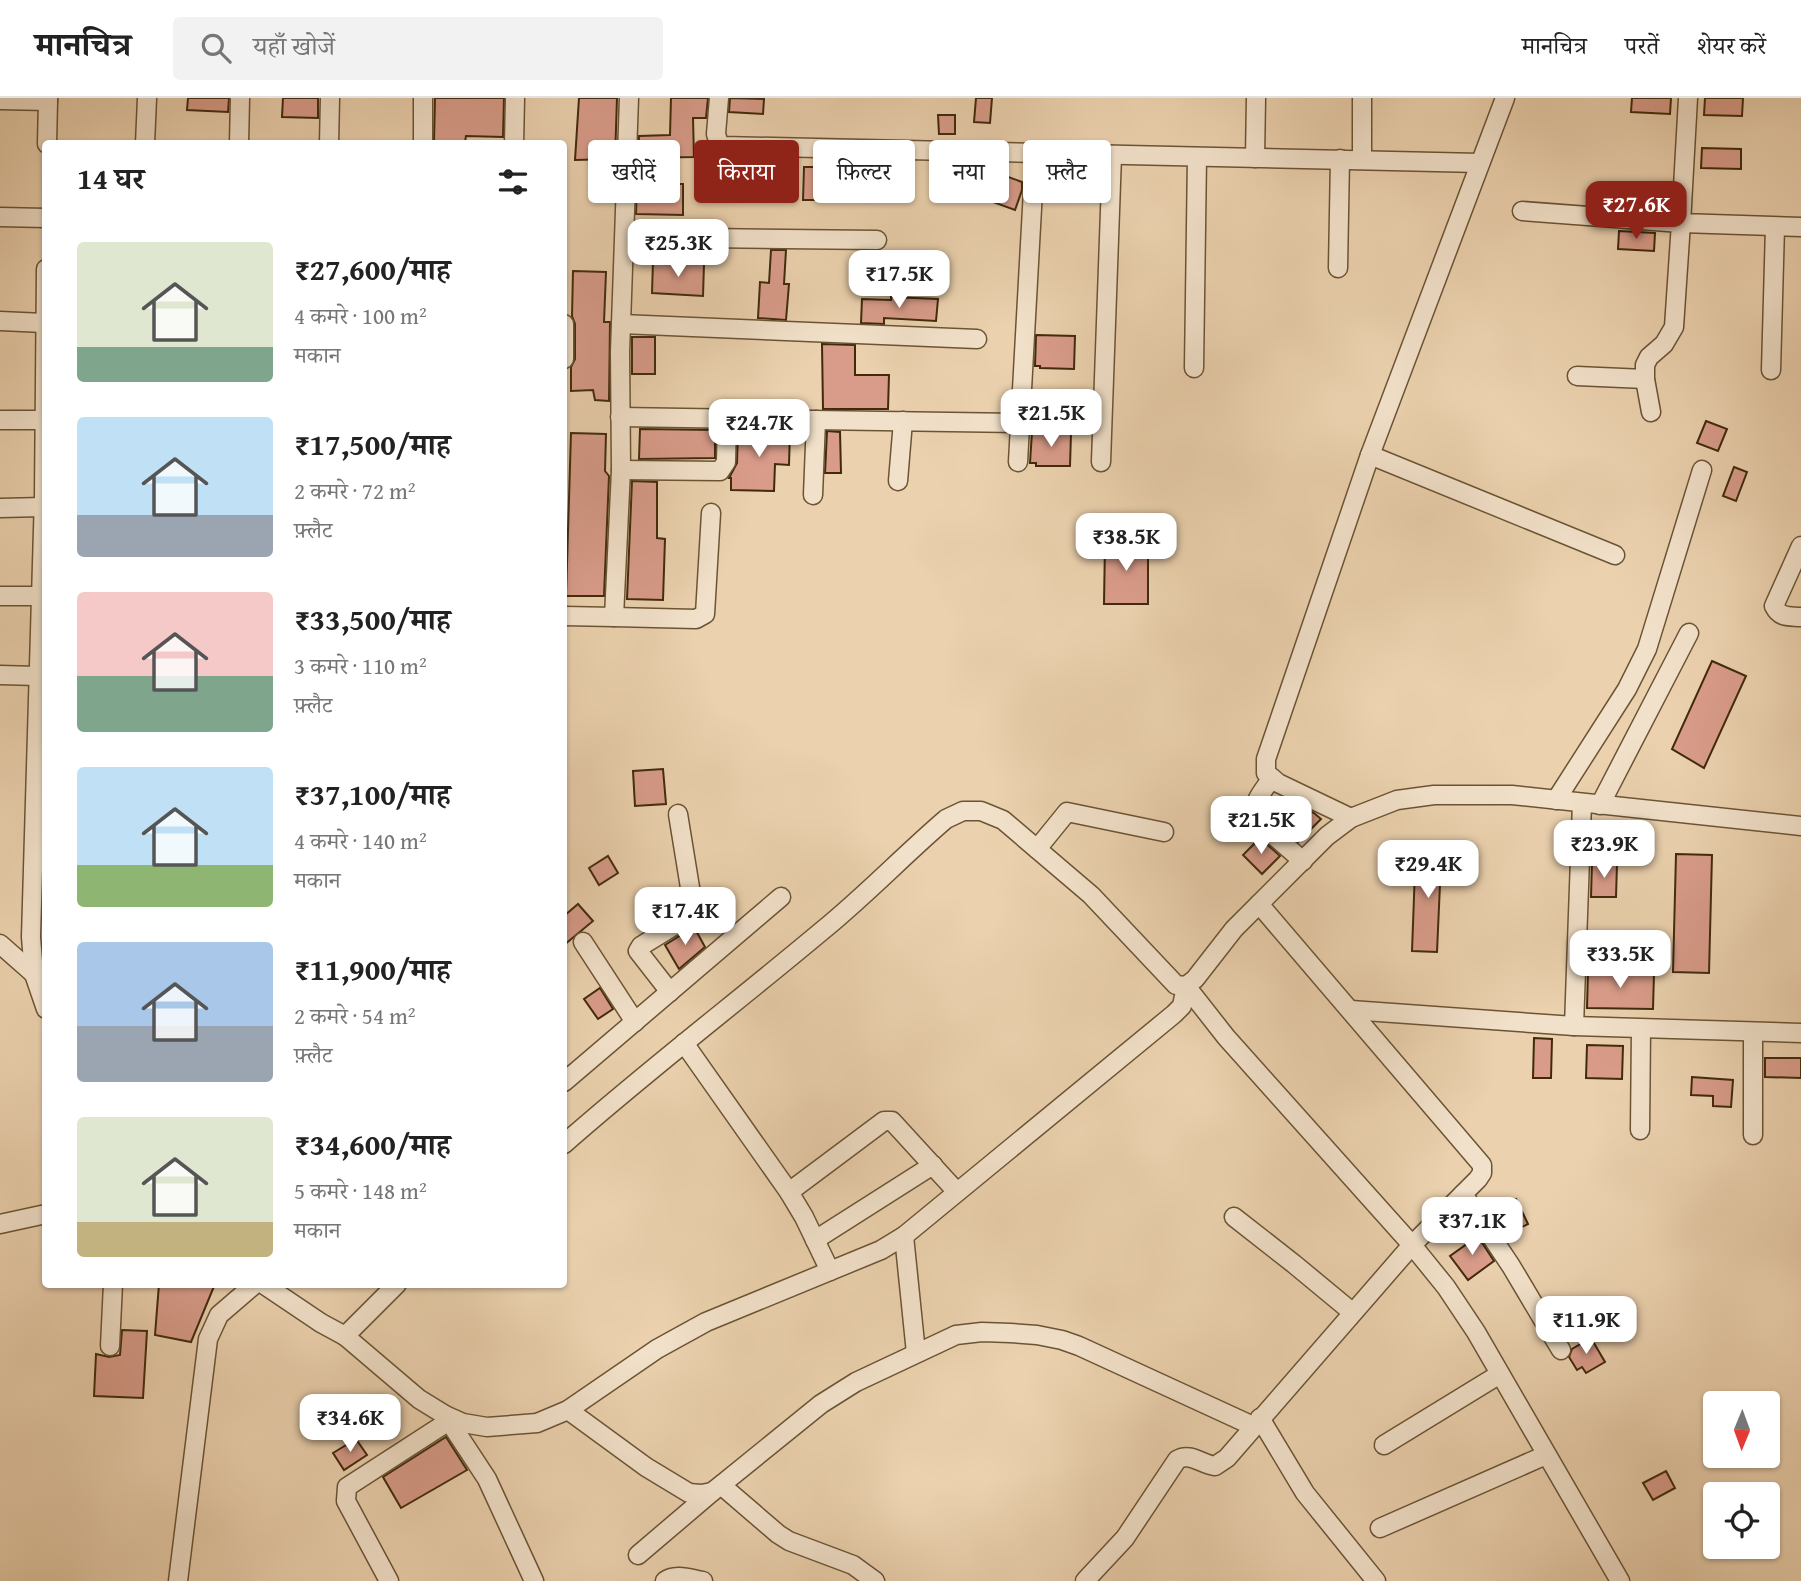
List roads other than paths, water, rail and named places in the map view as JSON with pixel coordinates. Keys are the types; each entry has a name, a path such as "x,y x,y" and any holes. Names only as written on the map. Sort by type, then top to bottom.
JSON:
{"street":[{"path":"145,140 147,98"},
{"path":"239,140 240,98"},
{"path":"329,140 330,98"},
{"path":"423,98 423,140"},
{"path":"514,140 515,98"},
{"path":"614,617 621,470 621,324 629,98"},
{"path":"719,98 716,134 719,144 724,146 1023,154"},
{"path":"1255,158 1256,98"},
{"path":"1362,98 1362,159"},
{"path":"1351,818 1278,783 1266,773 1266,758 1370,454 1505,98"},
{"path":"1651,412 1645,365 1649,357 1664,344 1674,327 1688,98"},
{"path":"0,100 48,100 47,140"},
{"path":"1101,462 1112,155 1480,163"},
{"path":"1194,368 1197,157"},
{"path":"1338,268 1340,159"},
{"path":"1018,462 1032,203"},
{"path":"1522,211 1681,223 1801,227"},
{"path":"0,217 42,218"},
{"path":"1771,370 1775,226"},
{"path":"625,237 877,240"},
{"path":"0,321 42,323"},
{"path":"621,324 977,339"},
{"path":"1577,376 1645,379"},
{"path":"620,417 1019,423"},
{"path":"621,470 720,471 726,462 727,419"},
{"path":"0,420 42,420"},
{"path":"813,495 816,420"},
{"path":"898,481 903,421"},
{"path":"1370,454 1615,555"},
{"path":"1556,800 1637,672 1647,649 1702,470"},
{"path":"0,508 42,500"},
{"path":"567,616 696,619 705,614 710,513"},
{"path":"1801,545 1774,606 1777,613 1784,616 1801,617"},
{"path":"0,596 42,596"},
{"path":"42,612 38,676 40,805 30,937 34,974 42,997"},
{"path":"1574,1026 1591,804 1689,634"},
{"path":"0,675 38,676"},
{"path":"1272,778 1256,802 1256,820 1303,861"},
{"path":"269,1288 345,1336 419,1399 447,1418 487,1427 537,1423 568,1410 680,1335 725,1313 881,1250 904,1236 1174,1014 1182,1006 1186,986 1195,979 1234,929 1351,818 1397,800 1434,794 1512,795 1801,826"},
{"path":"567,1141 624,1091 838,918 946,820 963,811 981,811 1003,820 1091,895 1176,985 1186,986 1226,1037 1412,1245 1446,1287 1500,1374 1620,1581"},
{"path":"1037,849 1067,812 1164,832"},
{"path":"670,992 638,951 641,946 692,912 678,814"},
{"path":"567,1079 781,897"},
{"path":"1085,1581 1125,1538 1177,1460 1190,1456 1208,1465 1221,1464 1412,1245 1482,1173 1482,1165 1259,904"},
{"path":"583,942 635,1022"},
{"path":"0,944 34,974"},
{"path":"1351,1010 1574,1026 1801,1033"},
{"path":"1640,1130 1641,1028"},
{"path":"1753,1033 1753,1136"},
{"path":"684,1043 789,1192 830,1271"},
{"path":"789,1192 884,1121 892,1121 957,1192"},
{"path":"815,1240 933,1165"},
{"path":"1463,1194 1511,1266 1561,1350"},
{"path":"0,1224 42,1215"},
{"path":"1234,1217 1352,1312"},
{"path":"904,1236 916,1353"},
{"path":"110,1346 113,1288"},
{"path":"178,1581 208,1339 219,1315 250,1288"},
{"path":"345,1336 393,1288"},
{"path":"638,1555 821,1404 856,1382 956,1335 982,1332 1037,1335 1062,1340 1256,1422 1305,1493 1376,1581"},
{"path":"1384,1445 1500,1374"},
{"path":"568,1410 646,1467 689,1493 701,1494 717,1489"},
{"path":"390,1581 346,1501 347,1487 447,1418"},
{"path":"447,1418 487,1479 534,1581"},
{"path":"1380,1528 1546,1455"},
{"path":"717,1489 789,1541 853,1564 875,1581"},
{"path":"665,1581 669,1577 703,1581"}]}
